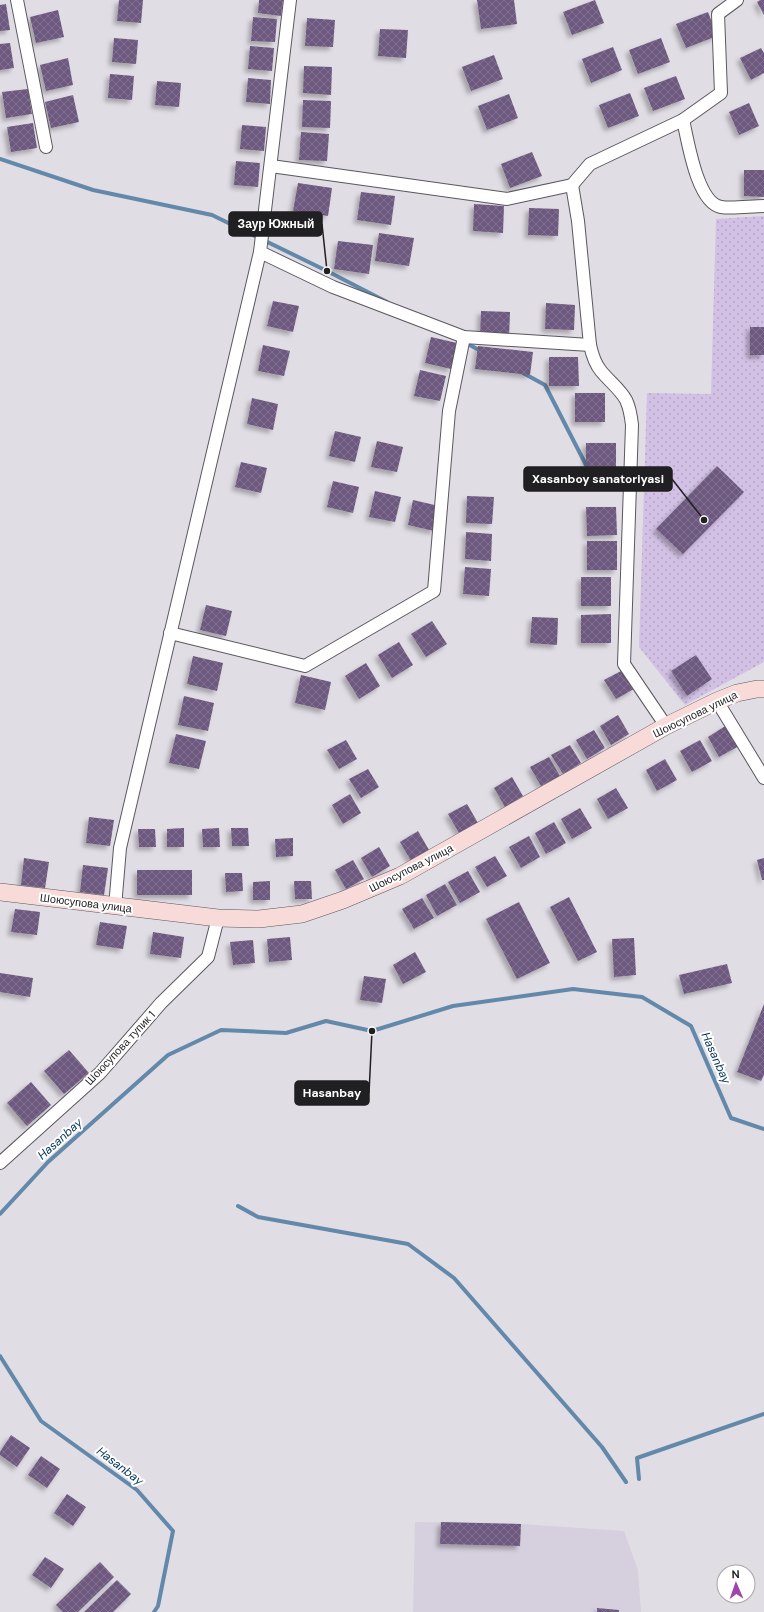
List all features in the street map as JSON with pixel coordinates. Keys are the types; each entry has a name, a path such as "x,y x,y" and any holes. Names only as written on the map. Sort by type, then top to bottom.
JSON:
{"street":[{"path":"16,0 46,147"},
{"path":"115,907 120,848 260,252 290,0"},
{"path":"271,166 507,199 572,185 590,164 683,120 721,93 718,14 737,0"},
{"path":"683,120 698,180 707,199 720,207 764,206"},
{"path":"572,185 578,221 590,345 594,360 601,371 620,391 627,401 631,413 632,425 624,664 666,726"},
{"path":"260,252 333,287 464,337 590,345"},
{"path":"170,633 305,666 434,591 449,411 464,337"},
{"name":"Шоюсупова улица","path":"0,892 115,907 218,918 259,919 302,914 323,908 372,889 400,876 666,726 717,700 736,692 757,689 764,690"},
{"path":"717,700 764,778"},
{"name":"Шоюсупова тупик 1","path":"0,1163 100,1073 161,1003 208,957 218,918"}],"shaded area":[{"path":"764,216 764,662 685,705 639,647 647,393 711,394 716,219"},
{"path":"415,1522 521,1524 624,1531 638,1570 641,1612 413,1612"}],"building":[{"path":"119,0 143,0 141,23 117,21"},
{"path":"259,0 283,0 281,16 258,13"},
{"path":"477,0 514,0 517,24 481,29"},
{"path":"595,0 604,23 572,35 563,12"},
{"path":"764,0 764,15 757,2"},
{"path":"6,4 10,30 0,31 0,5"},
{"path":"58,10 64,37 36,43 30,17"},
{"path":"708,12 717,36 686,48 676,24"},
{"path":"253,17 277,19 275,42 251,41"},
{"path":"307,18 335,20 333,47 305,46"},
{"path":"380,29 408,30 406,58 378,56"},
{"path":"114,38 138,40 136,64 112,62"},
{"path":"661,38 670,62 638,74 629,50"},
{"path":"10,43 14,68 0,70 0,44"},
{"path":"250,46 274,48 272,71 248,69"},
{"path":"613,47 622,70 591,83 582,59"},
{"path":"761,48 764,53 764,73 751,80 740,58"},
{"path":"494,55 503,79 471,91 462,67"},
{"path":"68,58 73,85 46,91 40,65"},
{"path":"304,66 332,67 331,95 303,93"},
{"path":"110,74 134,76 132,100 108,98"},
{"path":"676,76 685,99 653,111 644,88"},
{"path":"248,78 271,80 270,104 246,102"},
{"path":"157,81 181,83 179,107 155,105"},
{"path":"28,89 32,114 6,118 2,92"},
{"path":"630,93 639,116 608,128 599,105"},
{"path":"509,94 518,118 487,130 478,106"},
{"path":"73,95 79,122 51,128 45,102"},
{"path":"303,100 331,101 330,128 302,127"},
{"path":"749,103 759,126 739,135 729,112"},
{"path":"33,123 37,148 11,152 7,127"},
{"path":"242,125 266,127 264,151 240,149"},
{"path":"301,132 329,134 327,161 299,160"},
{"path":"532,152 542,176 510,188 501,164"},
{"path":"236,161 260,163 258,187 234,185"},
{"path":"744,170 764,170 764,197 744,196"},
{"path":"298,183 332,188 328,216 293,211"},
{"path":"361,192 395,196 391,225 357,220"},
{"path":"474,204 504,206 503,233 473,231"},
{"path":"529,208 559,209 558,236 528,235"},
{"path":"379,233 414,238 409,266 375,261"},
{"path":"338,241 373,245 369,274 334,269"},
{"path":"273,301 299,306 293,332 267,326"},
{"path":"546,303 575,305 574,330 545,329"},
{"path":"481,311 510,312 509,338 480,337"},
{"path":"750,327 764,327 764,355 750,355"},
{"path":"431,337 457,343 451,369 425,363"},
{"path":"263,345 290,351 284,376 258,371"},
{"path":"478,346 533,352 530,375 475,369"},
{"path":"549,357 578,357 579,386 549,386"},
{"path":"420,370 446,376 440,401 414,396"},
{"path":"575,393 605,393 605,422 575,422"},
{"path":"252,398 278,404 273,430 247,424"},
{"path":"335,431 361,437 355,462 329,456"},
{"path":"377,441 403,447 397,472 371,467"},
{"path":"586,443 616,443 616,472 586,472"},
{"path":"241,462 267,468 261,493 235,487"},
{"path":"717,466 744,492 683,554 656,529"},
{"path":"333,481 359,487 353,513 327,507"},
{"path":"375,491 401,497 395,522 369,517"},
{"path":"467,496 494,497 492,524 466,523"},
{"path":"413,500 439,506 434,531 408,525"},
{"path":"586,507 616,507 617,535 587,536"},
{"path":"466,532 492,534 491,561 465,559"},
{"path":"587,541 617,541 617,570 587,570"},
{"path":"465,567 491,569 489,596 463,594"},
{"path":"581,577 611,577 611,606 581,606"},
{"path":"206,605 232,611 226,636 200,630"},
{"path":"611,614 611,643 581,643 581,615"},
{"path":"532,617 558,618 557,645 530,643"},
{"path":"432,621 447,644 426,657 411,634"},
{"path":"399,642 413,665 392,678 378,655"},
{"path":"696,655 712,679 687,696 671,671"},
{"path":"193,656 223,663 217,691 187,684"},
{"path":"366,663 380,686 359,699 345,676"},
{"path":"623,670 634,689 616,699 604,680"},
{"path":"301,675 331,682 325,710 295,703"},
{"path":"184,696 214,703 208,731 178,725"},
{"path":"618,715 629,734 611,745 600,726"},
{"path":"727,725 739,746 719,757 708,737"},
{"path":"594,730 605,748 587,759 576,740"},
{"path":"176,734 206,741 199,769 169,763"},
{"path":"346,740 357,759 339,769 327,750"},
{"path":"700,740 712,761 692,772 680,751"},
{"path":"570,745 581,763 563,774 551,755"},
{"path":"549,757 560,776 541,786 530,767"},
{"path":"665,759 677,780 657,791 646,770"},
{"path":"368,769 379,787 361,798 349,779"},
{"path":"512,777 523,796 505,807 494,788"},
{"path":"616,788 628,808 608,819 597,799"},
{"path":"350,794 361,813 343,824 332,805"},
{"path":"467,804 478,823 459,833 448,814"},
{"path":"580,808 592,828 572,839 561,819"},
{"path":"89,817 114,820 110,846 86,843"},
{"path":"554,822 566,843 546,854 535,833"},
{"path":"184,828 184,847 167,847 167,829"},
{"path":"219,828 220,847 203,847 202,829"},
{"path":"231,828 248,828 249,846 232,846"},
{"path":"138,829 155,829 156,847 139,847"},
{"path":"418,831 429,850 411,861 400,842"},
{"path":"529,836 540,857 521,868 509,847"},
{"path":"293,838 293,856 276,857 275,839"},
{"path":"379,847 390,866 372,877 361,858"},
{"path":"495,856 507,876 487,887 475,867"},
{"path":"24,858 49,862 45,888 21,885"},
{"path":"764,858 764,880 762,880 757,860"},
{"path":"353,860 364,879 346,889 335,870"},
{"path":"83,865 108,868 104,895 80,892"},
{"path":"137,870 192,870 192,895 137,895"},
{"path":"468,871 480,892 460,903 448,882"},
{"path":"225,873 242,873 243,891 226,892"},
{"path":"270,881 270,900 253,900 253,882"},
{"path":"294,881 311,881 312,899 295,899"},
{"path":"445,884 457,905 437,916 426,895"},
{"path":"569,897 597,952 578,961 550,907"},
{"path":"422,898 434,918 414,929 402,909"},
{"path":"519,902 550,963 517,979 486,919"},
{"path":"15,909 40,912 37,935 11,932"},
{"path":"100,922 127,926 123,949 96,945"},
{"path":"153,932 184,937 181,958 150,954"},
{"path":"290,937 292,960 269,962 267,939"},
{"path":"634,938 636,975 614,977 612,939"},
{"path":"253,940 255,963 233,965 230,942"},
{"path":"415,952 426,972 403,984 393,965"},
{"path":"727,964 732,983 684,994 679,975"},
{"path":"0,973 33,978 30,997 0,992"},
{"path":"364,976 386,979 382,1003 360,1000"},
{"path":"764,1004 764,1075 761,1081 737,1072"},
{"path":"69,1050 89,1073 64,1094 44,1071"},
{"path":"31,1082 51,1105 27,1126 7,1103"},
{"path":"11,1435 30,1448 17,1467 0,1455 0,1452"},
{"path":"41,1456 60,1469 47,1488 28,1475"},
{"path":"67,1494 86,1507 73,1526 54,1513"},
{"path":"441,1522 521,1524 520,1546 440,1544"},
{"path":"45,1557 64,1569 51,1588 32,1575"},
{"path":"100,1562 114,1577 78,1612 63,1612 56,1605"},
{"path":"117,1580 131,1594 113,1612 84,1612"},
{"path":"597,1608 619,1610 619,1612 597,1612"}],"waterway":[{"path":"0,159 93,190 212,215 387,302"},
{"path":"464,342 481,351"},
{"path":"523,373 545,385 586,465"},
{"name":"Hasanbay","path":"0,1214 48,1162 168,1055 221,1030 286,1033 326,1021 372,1031 453,1006 573,989 642,997 691,1026 731,1118 764,1129"},
{"path":"238,1206 258,1217 408,1244 454,1278 602,1447 626,1482"},
{"name":"Hasanbay","path":"0,1356 41,1421 137,1490 173,1531 158,1606 154,1612"},
{"path":"639,1479 637,1458 764,1414"}],"place":[{"name":"Заур Южный","path":"327,271"},
{"name":"Xasanboy sanatoriyasi","path":"704,520"},
{"name":"Hasanbay","path":"372,1031"}]}
